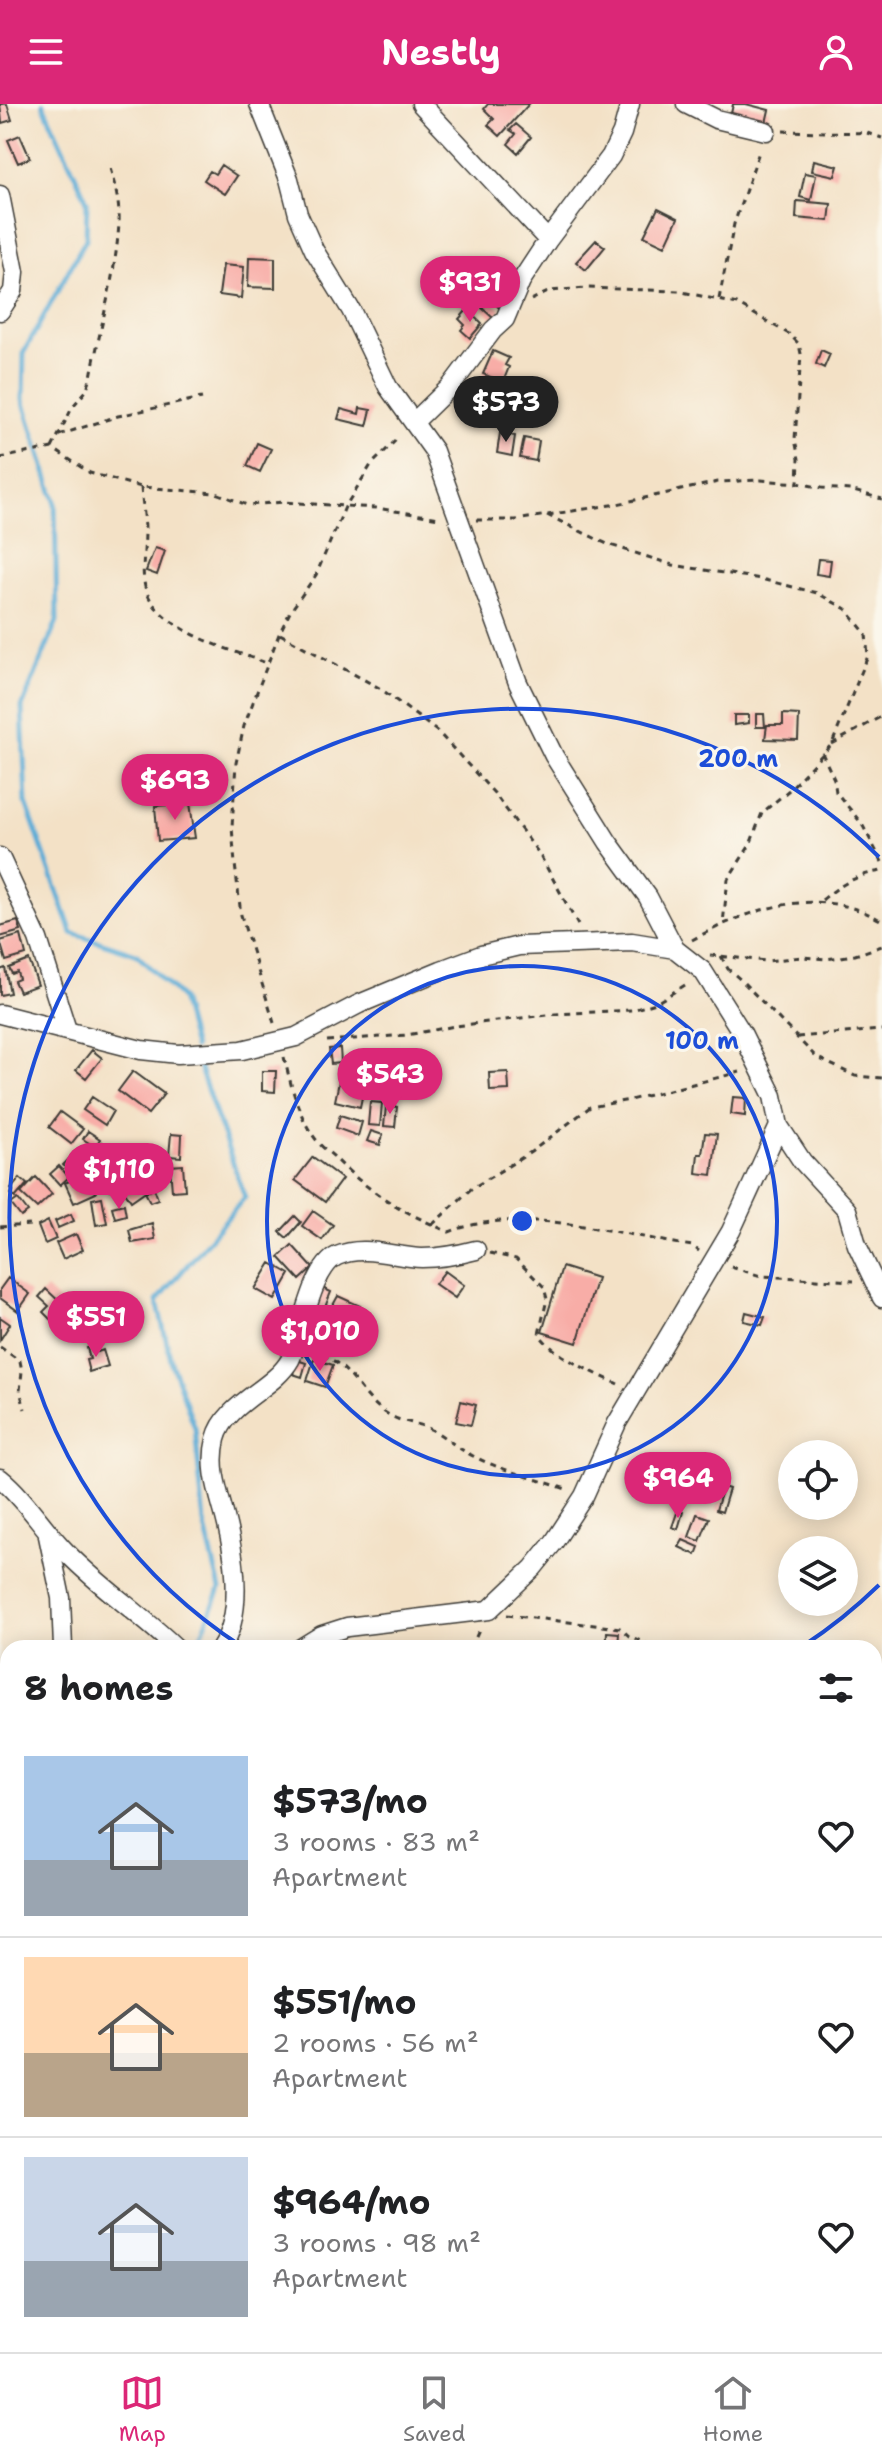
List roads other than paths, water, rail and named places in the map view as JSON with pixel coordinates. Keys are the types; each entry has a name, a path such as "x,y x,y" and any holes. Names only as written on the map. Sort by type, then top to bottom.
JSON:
{"street":[{"path":"259,104 279,150 298,214 314,250 351,310 388,387 434,451 518,683 554,756 608,842 648,897 675,949"},
{"path":"421,104 548,240"},
{"path":"414,422 451,386 493,330 505,319 521,281 611,156 622,133 630,104"},
{"path":"686,104 716,119 766,131"},
{"path":"0,195 15,272 13,291 0,311"},
{"path":"0,857 38,939 67,1030"},
{"path":"0,1014 141,1050 178,1054 212,1053 242,1050 296,1037 359,1004 481,955 519,946 632,942 675,949 704,963 773,1096 779,1126 802,1161 847,1210 857,1245 878,1290"},
{"path":"314,1640 347,1627 489,1610 547,1551 584,1496 617,1423 731,1231 779,1126"},
{"path":"224,1640 234,1618 234,1583 228,1532 212,1462 217,1436 242,1404 281,1371 294,1349 304,1312 322,1272 335,1257 356,1251 443,1258 476,1250"},
{"path":"0,1478 48,1533 101,1586 167,1640"},
{"path":"48,1533 61,1598 63,1640"}],"waterway":[{"path":"43,104 87,201 86,239 24,352 23,400 55,501 57,621 22,707 26,803 72,933 136,954 181,998 194,1048"},
{"path":"196,1058 245,1197 157,1301 172,1365 195,1428 204,1523 220,1589 199,1640"}]}
